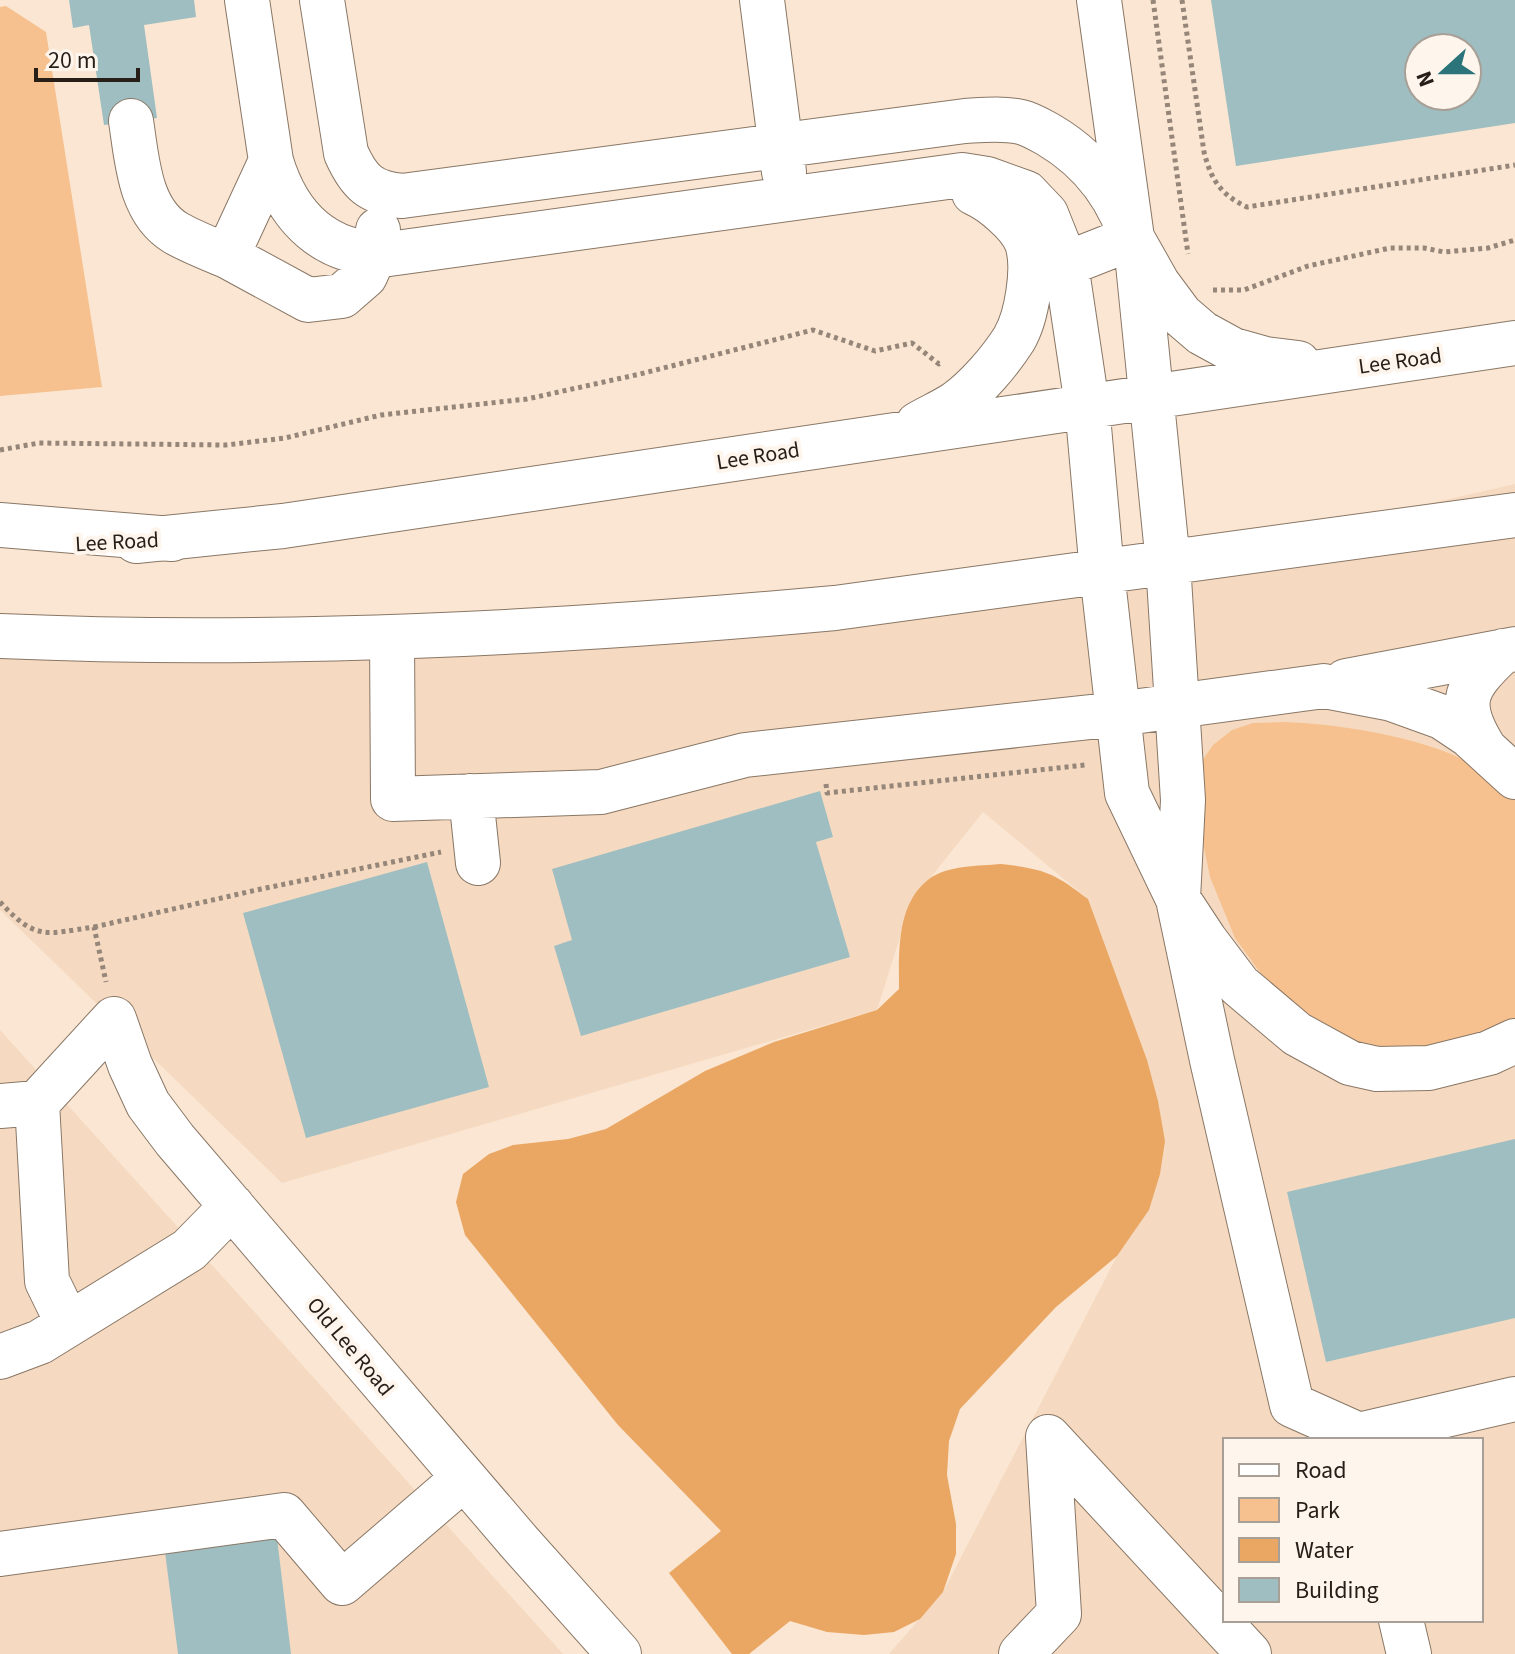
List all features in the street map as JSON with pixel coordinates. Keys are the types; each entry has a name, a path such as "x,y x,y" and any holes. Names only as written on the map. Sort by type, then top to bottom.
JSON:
{"street":[{"path":"247,0 271,161 278,185 289,206 313,230 329,242 362,253 375,254 962,175 987,179 1026,193 1046,214 1066,264 1087,405 1127,793 1178,899 1239,985 1297,1034 1350,1063 1377,1069 1429,1068 1489,1053 1515,1041"},
{"path":"762,0 787,199"},
{"path":"1099,0 1152,396 1168,563 1183,800 1178,899 1292,1405 1359,1438 1515,1399"},
{"path":"324,5 346,153 368,186 383,194 402,196 965,121 1023,122 1061,142 1097,173 1117,203 1132,238 1158,284 1181,315 1202,333 1233,350 1265,359 1348,368"},
{"path":"131,121 143,186 162,221 174,232 227,256 308,300 342,296 365,276 375,254 383,194"},
{"path":"227,256 271,161"},
{"path":"899,434 957,403 979,381 1015,338 1030,294 1027,243 1015,225 981,196 956,186 925,180"},
{"path":"1066,264 1132,238"},
{"name":"Lee Road","path":"0,544 172,539 313,522 1515,343"},
{"path":"0,636 241,640 392,637 835,608 1515,515"},
{"path":"0,525 172,539"},
{"path":"392,637 393,799 601,792 745,755 1118,714 1324,686 1509,650"},
{"path":"1500,762 1471,726 1467,711 1468,694 1476,677 1509,650"},
{"path":"1324,686 1363,692 1442,717 1500,762"},
{"path":"471,796 478,863"},
{"path":"68,1324 47,1281 19,1104 114,1019"},
{"name":"Old Lee Road","path":"114,1019 148,1104 175,1140 619,1654"},
{"path":"0,1357 40,1342 189,1250 232,1206"},
{"path":"1021,1654 1059,1614 1048,1437 1249,1654"},
{"path":"0,1554 284,1515 342,1583 464,1478"},
{"path":"1401,1622 1409,1654"}],"path":[{"path":"1153,0 1190,265"},
{"path":"1182,0 1204,152 1208,166 1229,199 1247,207 1515,165"},
{"path":"1209,289 1222,292 1244,290 1308,266 1390,248 1424,248 1444,252 1488,248 1515,240"},
{"path":"0,450 39,443 226,445 285,438 381,415 527,399 813,330 875,351 912,343 939,364 952,359"},
{"path":"0,902 31,930 51,933 94,927 114,1019"}],"shaded area":[{"path":"1515,484 1515,1654 889,1654 943,1592 1117,1256 1149,1210 1088,899 983,812 911,902 877,1010 282,1183 0,910 0,645 392,637 1168,563"},
{"path":"0,1030 563,1654 0,1654"}],"green space":[{"path":"6,6 46,32 102,387 0,396 0,7"},
{"path":"1284,722 1375,733 1443,751 1473,764 1497,780 1515,800 1515,1019 1496,1034 1471,1044 1390,1050 1361,1045 1281,1001 1235,938 1210,877 1198,818 1202,761 1213,745 1232,730 1253,723"}],"water":[{"path":"1001,864 1048,873 1088,899 1147,1060 1158,1101 1165,1141 1160,1174 1149,1210 1117,1256 1056,1307 960,1409 949,1441 947,1475 956,1524 956,1554 943,1592 920,1619 894,1632 864,1635 827,1632 790,1621 749,1654 732,1654 669,1573 721,1531 618,1425 465,1235 456,1202 463,1174 489,1154 513,1145 568,1139 606,1129 705,1071 774,1042 877,1010 899,989 902,930 910,902 918,889 945,871"}],"building":[{"path":"69,0 194,0 196,17 144,25 157,118 104,125 89,25 73,28"},
{"path":"1211,0 1515,0 1515,123 1236,166"},
{"path":"820,791 833,837 816,842 850,957 581,1036 554,946 572,940 552,869"},
{"path":"427,862 489,1087 306,1138 243,913"},
{"path":"1515,1139 1515,1318 1326,1362 1287,1192"},
{"path":"277,1538 291,1654 178,1654 165,1552"}]}
